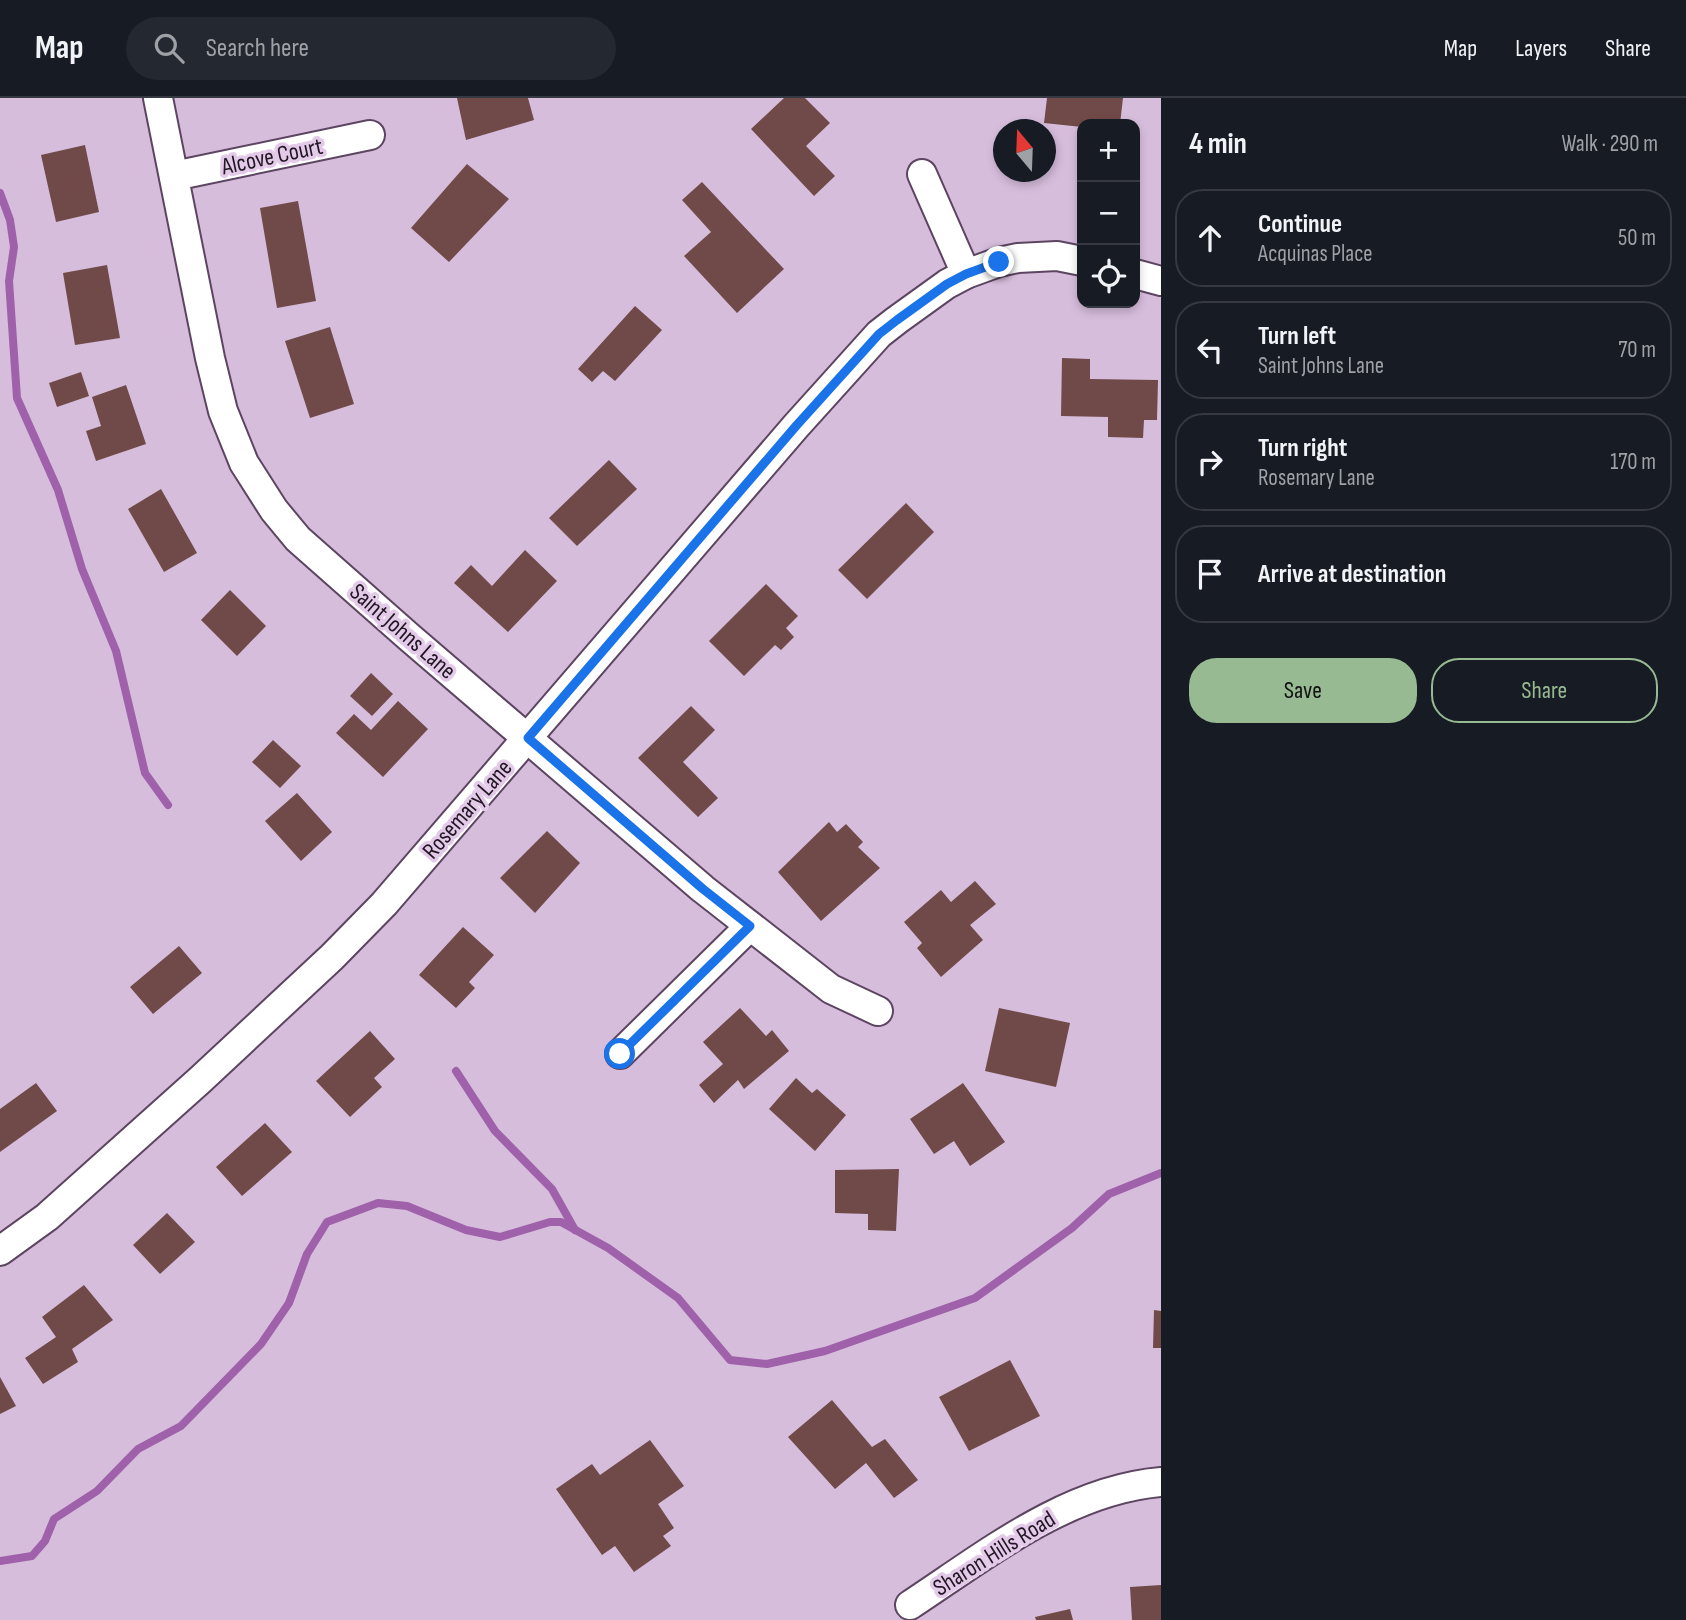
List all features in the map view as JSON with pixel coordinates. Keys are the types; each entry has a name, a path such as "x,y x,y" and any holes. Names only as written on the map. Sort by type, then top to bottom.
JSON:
{"street":[{"name":"Saint Johns Lane","path":"158,98 223,411 244,463 274,510 298,539 409,638 703,889 831,989 878,1010"},
{"name":"Alcove Court","path":"174,176 370,135"},
{"path":"922,174 966,274"},
{"name":"Rosemary Lane","path":"0,1251 47,1217 200,1080 332,957 384,904 796,426 879,334 937,291 966,274 1018,258 1057,256 1077,260"},
{"path":"1140,275 1161,281"},
{"path":"620,1054 750,926"},
{"name":"Sharon Hills Road","path":"910,1605 1054,1514 1104,1494 1161,1482"}],"building":[{"path":"457,98 528,98 534,120 466,140"},
{"path":"784,98 805,98 830,123 806,146 835,176 814,196 751,129"},
{"path":"1047,98 1123,98 1121,119 1077,119 1077,126 1056,124 1056,119 1044,119"},
{"path":"85,145 99,212 56,222 41,155"},
{"path":"467,164 509,199 449,262 411,228"},
{"path":"702,182 784,269 737,313 684,256 711,232 682,200"},
{"path":"298,201 316,301 277,308 260,208"},
{"path":"107,265 120,338 75,345 63,273"},
{"path":"635,306 662,330 615,381 603,371 592,382 578,369"},
{"path":"330,327 354,404 310,418 285,341"},
{"path":"1062,358 1090,359 1090,379 1158,380 1157,420 1144,420 1143,438 1108,437 1108,417 1061,416"},
{"path":"81,372 89,396 57,407 49,383"},
{"path":"126,385 146,444 96,461 86,431 101,426 92,397"},
{"path":"609,460 637,489 577,546 549,518"},
{"path":"161,489 197,553 164,572 128,509"},
{"path":"906,503 934,532 867,599 838,570"},
{"path":"525,550 557,581 508,632 454,583 471,565 492,586"},
{"path":"766,584 798,616 786,628 794,637 781,650 775,645 744,676 709,641"},
{"path":"230,590 266,626 237,656 201,620"},
{"path":"371,673 393,694 372,716 350,696"},
{"path":"398,701 428,729 383,777 336,733 354,714 371,730"},
{"path":"691,706 715,730 683,762 718,798 698,817 638,758"},
{"path":"273,740 301,766 280,788 252,762"},
{"path":"297,793 332,832 301,861 265,821"},
{"path":"829,822 837,832 846,824 863,842 858,847 880,868 821,921 778,872"},
{"path":"547,831 580,863 535,913 500,878"},
{"path":"975,881 996,904 970,925 983,940 941,977 917,948 922,943 904,922 941,890 951,902"},
{"path":"463,927 494,955 469,982 475,988 456,1008 419,975"},
{"path":"179,946 202,973 153,1014 130,987"},
{"path":"740,1008 766,1036 772,1030 789,1051 744,1089 738,1080 714,1103 699,1085 723,1064 703,1042"},
{"path":"999,1008 1070,1023 1056,1087 985,1071"},
{"path":"370,1031 395,1059 374,1078 382,1087 350,1117 316,1081"},
{"path":"796,1078 812,1093 817,1089 846,1115 815,1151 769,1109"},
{"path":"36,1083 57,1111 0,1152 0,1109"},
{"path":"963,1083 1005,1142 970,1166 954,1141 934,1154 910,1119"},
{"path":"265,1123 292,1152 242,1196 216,1167"},
{"path":"899,1169 896,1231 868,1230 868,1214 835,1213 835,1170"},
{"path":"167,1213 195,1242 160,1274 133,1245"},
{"path":"84,1285 113,1320 72,1349 78,1362 43,1384 25,1358 56,1337 42,1317"},
{"path":"1154,1310 1161,1311 1161,1348 1153,1348"},
{"path":"1010,1360 1040,1416 969,1451 939,1397"},
{"path":"0,1377 16,1406 0,1414"},
{"path":"832,1400 872,1447 885,1439 918,1480 894,1498 866,1463 835,1489 788,1437"},
{"path":"650,1440 684,1486 658,1504 674,1528 663,1536 671,1546 634,1572 615,1546 602,1555 556,1489 592,1464 600,1475"},
{"path":"1161,1585 1161,1620 1132,1620 1130,1587"},
{"path":"1070,1609 1073,1620 1036,1620 1035,1617"}],"waterway":[{"path":"0,193 10,220 14,247 9,281 17,398 58,490 82,569 116,651 145,773 168,805"},
{"path":"456,1071 495,1131 552,1189 575,1230"},
{"path":"0,1561 32,1556 45,1541 54,1519 97,1491 138,1449 181,1426 261,1344 289,1303 307,1254 327,1222 378,1203 407,1206 466,1230 500,1237 550,1222 561,1222 608,1248 678,1298 730,1360 767,1364 825,1351 975,1298 1072,1228 1109,1194 1161,1173"}],"route":[{"path":"620,1054 750,926 703,889 528,738 796,426 879,334 947,284 999,262"}]}
